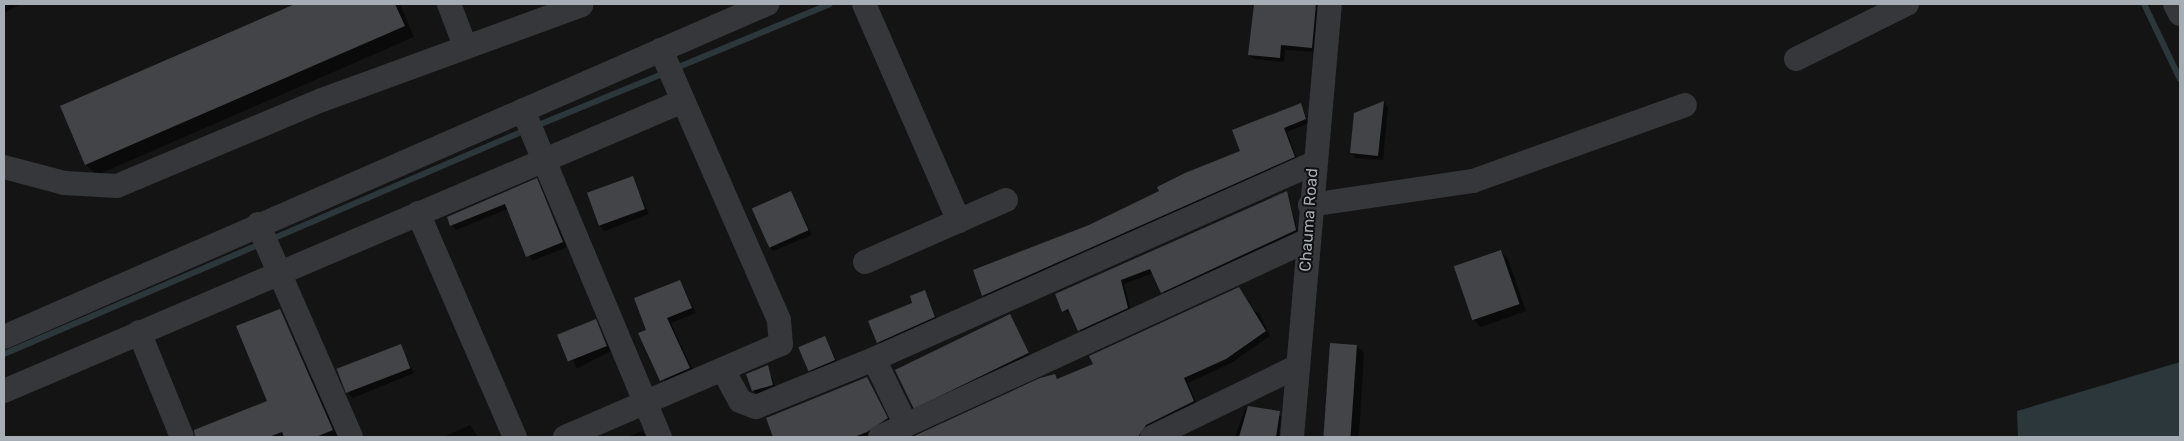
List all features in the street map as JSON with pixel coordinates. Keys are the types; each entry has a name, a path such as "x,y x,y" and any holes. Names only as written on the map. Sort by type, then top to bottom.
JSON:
{"street":[{"path":"449,4 465,46"},
{"path":"4,337 264,235 524,110 768,4"},
{"path":"864,4 959,221"},
{"name":"Chauma Road","path":"1292,437 1313,164 1330,4"},
{"path":"1796,59 1907,4"},
{"path":"2175,4 2180,14"},
{"path":"4,166 64,183 117,186 254,126 465,46 581,5"},
{"path":"565,437 781,344 783,332 661,50"},
{"path":"4,391 683,101"},
{"path":"1310,205 1473,181 1685,105"},
{"path":"524,110 660,437"},
{"path":"723,370 740,401 756,407 874,359 1313,164"},
{"path":"865,262 1006,200"},
{"path":"418,213 515,437"},
{"path":"264,235 351,437"},
{"path":"880,437 1308,240"},
{"path":"139,332 182,437"},
{"path":"874,359 906,426"},
{"path":"1152,437 1298,366"}],"shaded area":[{"path":"2180,362 2180,437 2018,437 2017,411"}],"building":[{"path":"295,4 395,4 405,26 85,165 60,106"},
{"path":"1254,4 1316,4 1312,48 1281,45 1280,58 1248,55"},
{"path":"1384,101 1378,156 1350,153 1354,113"},
{"path":"1301,103 1306,119 1284,128 1295,157 982,296 973,270 1089,225 1159,191 1157,187 1185,173 1240,151 1232,130"},
{"path":"633,176 645,209 599,226 587,193"},
{"path":"537,178 563,242 526,257 505,204 450,226 447,217"},
{"path":"791,191 808,230 769,248 752,208"},
{"path":"1287,191 1296,230 1161,293 1150,269 1121,280 1128,308 1078,331 1068,309 1062,312 1055,294"},
{"path":"1501,250 1520,304 1472,320 1454,266"},
{"path":"680,280 692,308 667,318 690,368 660,381 638,333 646,330 634,298"},
{"path":"1239,287 1266,331 1226,359 1184,378 1194,401 1146,425 1138,437 912,437 1040,378 1055,374 1057,379 1093,364 1089,356"},
{"path":"925,290 935,317 877,343 868,321 912,303 910,296"},
{"path":"280,309 333,430 316,437 284,437 282,432 269,437 195,437 194,430 267,401 236,326"},
{"path":"1010,314 1029,353 914,409 895,370"},
{"path":"596,319 607,346 568,362 557,335"},
{"path":"825,336 835,360 808,371 798,347"},
{"path":"1330,343 1357,345 1350,437 1323,437"},
{"path":"401,344 410,368 346,393 337,369"},
{"path":"768,365 773,385 752,391 746,374"},
{"path":"867,377 888,418 867,432 854,437 773,437 766,418"},
{"path":"1248,406 1280,411 1276,437 1239,437"}],"waterway":[{"path":"681,66 830,4"},
{"path":"2144,4 2180,79"},
{"path":"536,126 662,74"},
{"path":"4,354 526,130"}]}
